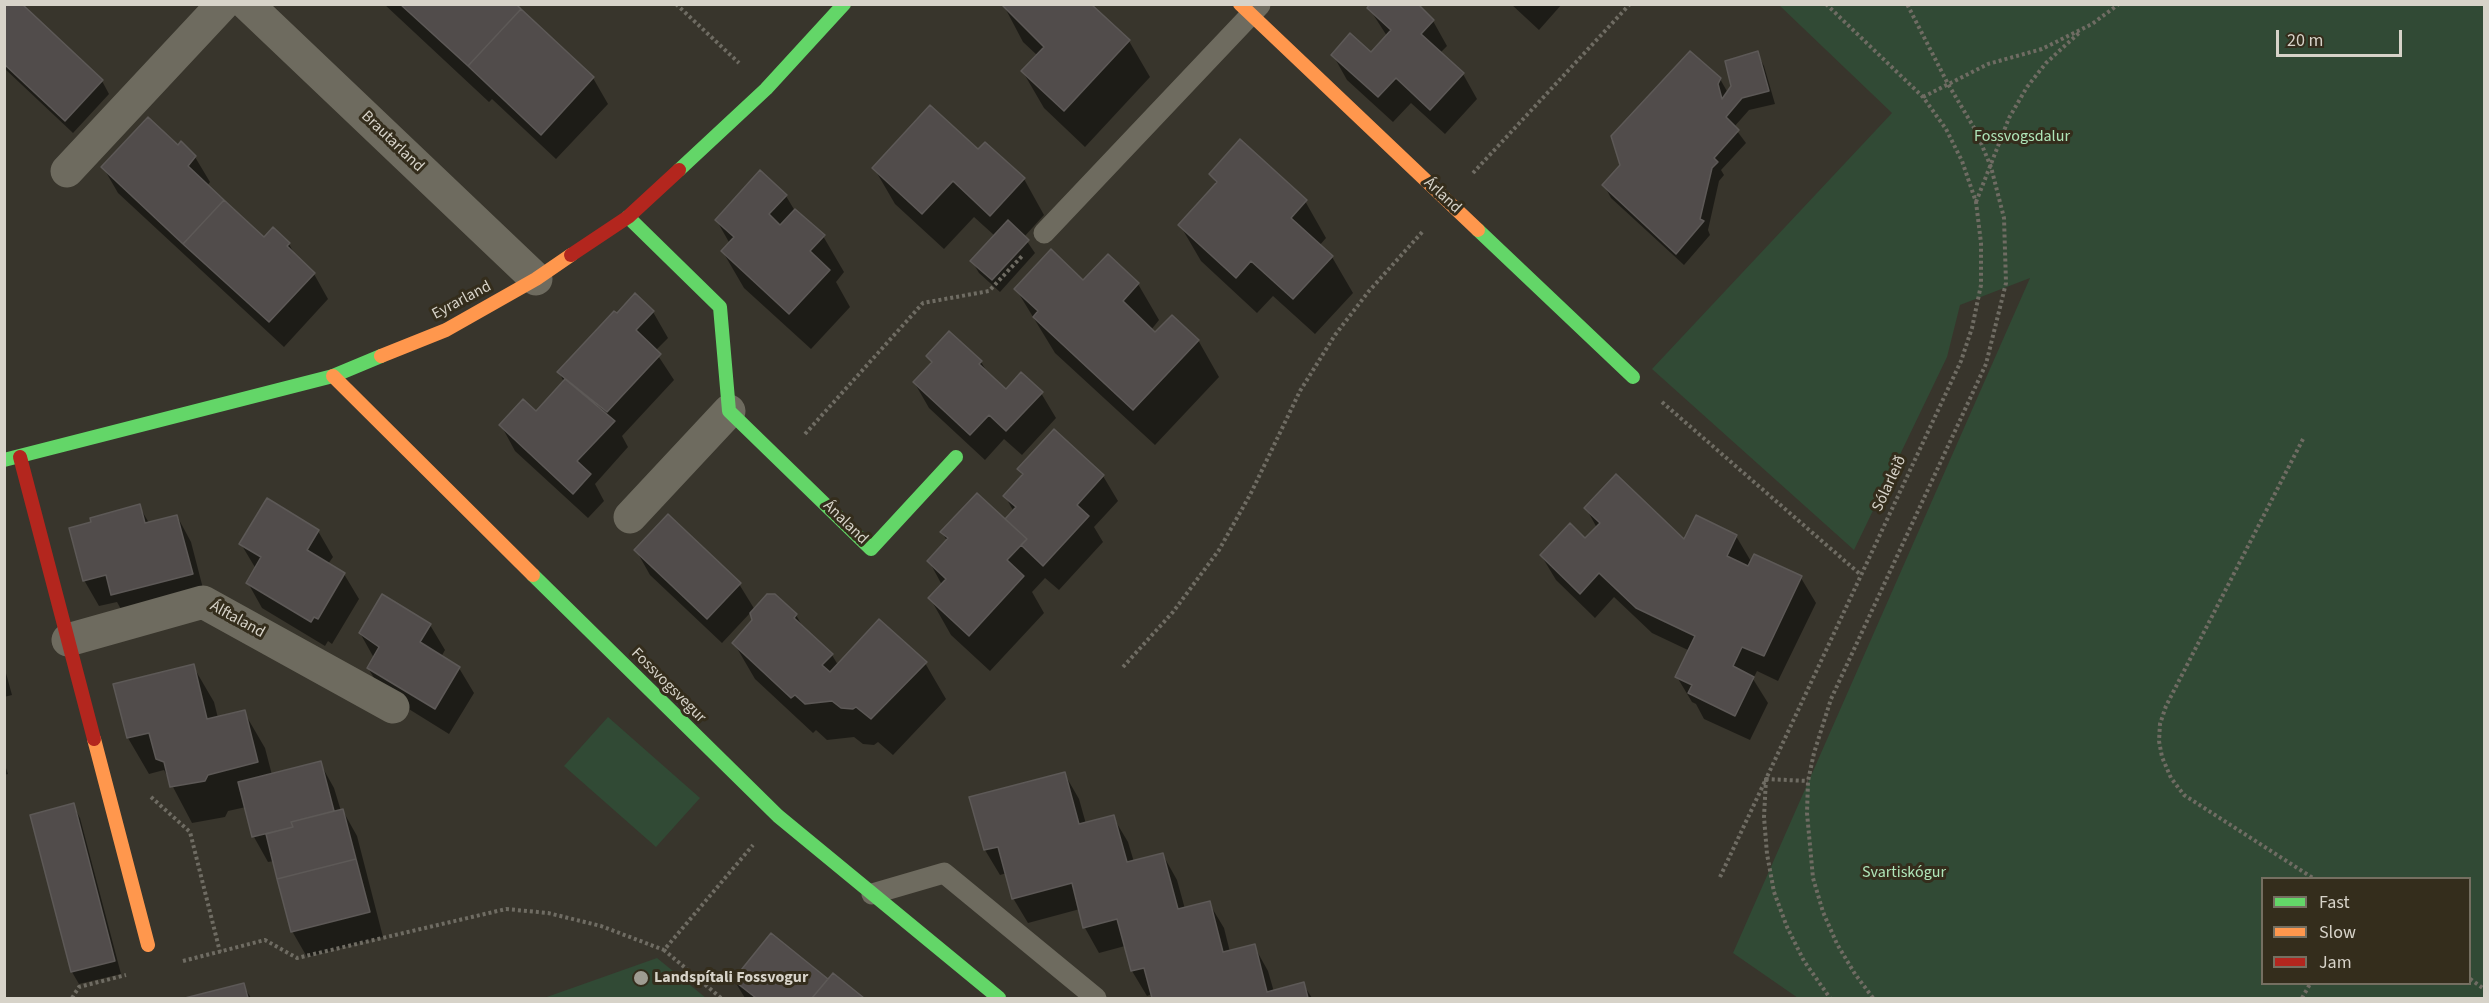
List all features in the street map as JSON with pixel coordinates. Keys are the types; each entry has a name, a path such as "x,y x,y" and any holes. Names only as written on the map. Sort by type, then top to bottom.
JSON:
{"street":[{"path":"68,171 223,4"},
{"name":"Brautarland","path":"247,4 536,279"},
{"name":"Eyrarland","path":"4,460 333,376 446,330 536,279 627,217 766,89 844,4"},
{"name":"Árland","path":"1250,8 1633,377"},
{"path":"627,217 720,307 729,411 630,517"},
{"name":"Fossvogsvegur","path":"333,376 778,816 999,999"},
{"name":"Ánaland","path":"729,411 871,549 956,457"},
{"path":"20,457 148,945"},
{"name":"Álftaland","path":"68,640 203,602 393,707"}],"lane":[{"name":"Árland","path":"1044,233 1250,8"},
{"path":"872,894 944,873 1096,999"}],"path":[{"path":"676,4 744,68"},
{"path":"1467,179 1630,4"},
{"name":"Sólarleið","path":"1827,4 1923,97 1946,129 1962,161 1976,202 1981,243 1981,285 1972,328 1961,361 1766,779 1764,817 1767,854 1774,892 1787,927 1804,961 1830,999"},
{"path":"1873,999 1838,944 1824,912 1814,879 1807,813 1808,781 1821,725 1832,699 1986,364 2006,283 2004,218 1991,167 1976,131 1948,84 1907,4"},
{"path":"1976,202 2008,118 2027,87 2071,39 2119,4"},
{"path":"1923,97 1988,64 2042,49 2092,24"},
{"path":"1123,667 1173,612 1219,550 1251,493 1300,390 1335,335 1369,291 1426,229"},
{"path":"780,460 923,303 989,291 1044,233"},
{"path":"1633,377 1861,574"},
{"path":"2303,440 2166,706 2160,724 2159,741 2162,758 2171,778 2184,795 2310,877"},
{"path":"102,769 131,780 190,832 220,952"},
{"path":"1720,877 1766,779 1808,781"},
{"path":"664,950 778,816"},
{"path":"177,963 265,940 297,958 506,909 548,913 601,926 664,950 721,999"},
{"path":"72,999 80,987 134,973"},
{"path":"2471,980 2484,988"},
{"path":"2302,999 2309,985"}],"green space":[{"path":"1779,5 2484,5 2484,998 1798,998 1733,953 2030,278 1960,305 1947,357 1854,550 1652,369 1892,113"},
{"path":"608,717 700,798 656,847 564,766"},
{"name":"Landspítali Fossvogur","path":"657,958 706,998 544,998"}],"building":[{"path":"4,4 22,4 103,80 65,121 4,64"},
{"path":"400,4 516,4 521,9 468,66"},
{"path":"1001,4 1091,4 1130,40 1064,111 1021,71 1044,47"},
{"path":"1370,4 1418,4 1434,20 1421,34 1464,73 1430,110 1396,78 1378,97 1331,55 1350,33 1371,52 1391,30 1367,8"},
{"path":"521,9 594,77 541,135 468,66"},
{"path":"1690,51 1721,78 1718,84 1722,99 1731,86 1725,61 1758,51 1769,91 1742,98 1726,117 1739,130 1714,158 1718,162 1712,168 1700,219 1704,221 1676,254 1602,185 1620,165 1611,136"},
{"path":"930,105 978,149 985,142 1025,178 990,216 953,181 922,214 872,168"},
{"path":"148,117 178,145 181,141 196,156 188,166 224,200 183,244 101,167"},
{"path":"1240,139 1307,200 1291,218 1333,256 1293,299 1251,261 1236,278 1178,225 1217,182 1209,174"},
{"path":"760,170 787,195 769,214 780,225 795,209 825,235 810,251 830,270 789,314 721,251 734,237 715,220"},
{"path":"224,200 264,237 273,227 290,243 287,246 315,273 269,322 183,244"},
{"path":"1008,220 1029,240 992,280 970,261"},
{"path":"1051,249 1083,280 1108,254 1139,283 1123,301 1155,332 1172,315 1199,340 1133,410 1033,317 1038,311 1014,289"},
{"path":"635,293 654,311 636,330 661,354 607,412 557,372 614,311 617,313"},
{"path":"949,331 982,361 979,364 1006,389 1021,372 1043,392 1006,431 989,415 970,435 913,382 932,362 926,356"},
{"path":"565,379 615,421 577,461 591,474 573,494 499,425 523,399 536,411"},
{"path":"1054,429 1104,475 1077,505 1089,516 1043,566 1021,545 1027,539 1005,519 1016,507 1003,496 1023,474 1017,469"},
{"path":"1616,474 1684,539 1696,515 1737,535 1727,556 1748,566 1754,554 1802,576 1764,656 1742,647 1733,666 1754,677 1735,716 1688,693 1692,685 1675,677 1695,636 1636,608 1599,573 1580,594 1540,555 1570,523 1585,538 1600,523 1584,508"},
{"path":"977,493 1027,539 1007,560 1024,576 969,636 928,598 946,579 927,561 948,538 940,532"},
{"path":"267,498 319,530 307,550 345,573 318,619 314,617 311,622 246,583 261,557 239,544"},
{"path":"140,504 145,523 177,515 193,574 111,595 106,575 83,581 69,528 91,522 90,518"},
{"path":"668,514 741,583 707,619 634,550"},
{"path":"382,594 431,624 420,642 460,667 435,709 367,668 379,647 359,633"},
{"path":"767,594 775,594 797,614 794,618 833,654 822,665 830,672 879,619 927,662 871,719 856,707 841,708 832,701 805,704 795,695 791,698 732,643 752,620 750,613"},
{"path":"194,664 207,719 245,710 258,762 208,775 205,781 170,787 164,762 156,759 149,733 127,738 113,684"},
{"path":"321,761 334,811 291,822 293,827 252,837 238,782"},
{"path":"1065,772 1079,824 1114,815 1127,862 1163,853 1178,909 1210,901 1223,952 1255,944 1267,992 1304,982 1308,998 1152,998 1144,968 1131,971 1117,919 1083,928 1072,883 1012,899 998,847 984,850 969,797"},
{"path":"74,803 115,961 71,972 30,815"},
{"path":"343,809 356,859 277,879 266,834 293,827 291,822"},
{"path":"356,859 370,912 291,932 277,879"},
{"path":"771,933 828,979 812,998 756,998 733,980"},
{"path":"833,973 864,998 812,998"},
{"path":"244,983 248,998 185,998"}],"traffic: fast":[{"path":"679,170 766,89 844,4"},
{"path":"628,217 720,307 729,411 871,549 956,457"},
{"path":"1478,230 1633,377"},
{"path":"4,460 333,376 381,356"},
{"path":"533,575 778,816 999,998"}],"traffic: slow":[{"path":"1240,4 1478,230"},
{"path":"381,356 446,330 536,279 571,255"},
{"path":"333,376 533,575"},
{"path":"94,739 148,945"}],"traffic: jam":[{"path":"571,255 628,217 679,170"},
{"path":"20,457 94,739"}],"place":[{"name":"Landspítali Fossvogur","path":"641,978"}],"park label":[{"name":"Fossvogsdalur","path":"2022,137"},
{"name":"Svartiskógur","path":"1904,873"}]}
